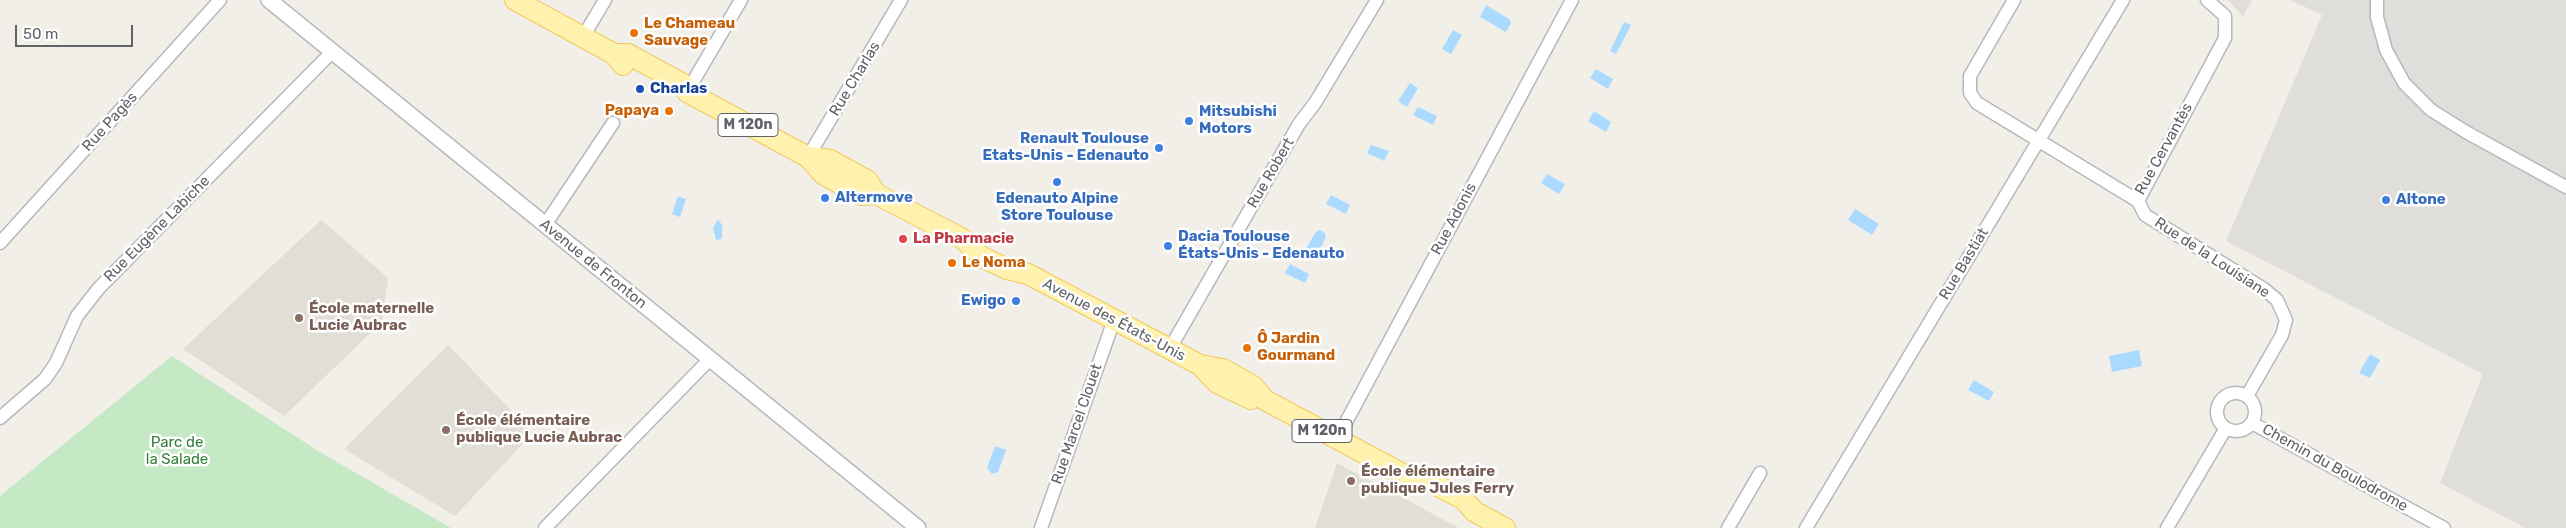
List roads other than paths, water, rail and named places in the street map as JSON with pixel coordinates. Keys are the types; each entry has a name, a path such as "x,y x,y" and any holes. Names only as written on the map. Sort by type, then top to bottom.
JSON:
{"main road":[{"name":"Avenue des États-Unis","path":"515,0 614,54 622,64 678,94 688,92 808,157 823,174 861,195 876,194 962,239 982,256 1007,269 1028,274 1200,365 1218,383 1251,399 1265,400 1412,479 1424,492 1457,510 1475,512 1496,526"}],"street":[{"name":"Rue Pagès","path":"0,243 220,0"},
{"name":"Avenue de Fronton","path":"269,0 918,528"},
{"path":"583,37 605,0"},
{"path":"688,92 741,0"},
{"name":"Rue Charlas","path":"808,157 901,0"},
{"name":"Rue Robert","path":"1169,350 1299,124 1316,103 1377,0"},
{"name":"Rue Adonis","path":"1337,439 1572,0"},
{"name":"Rue Cervantès","path":"2014,0 1970,76 1970,93 1977,103 2138,201 2225,38 2225,16 2207,0"},
{"name":"Rue Bastiat","path":"1806,528 2123,0"},
{"path":"2377,0 2377,17 2386,50 2404,83 2438,114 2566,187"},
{"name":"Rue Eugène Labiche","path":"0,418 45,380 56,363 77,316 99,288 332,52"},
{"path":"545,225 613,123"},
{"name":"Rue de la Louisiane","path":"2138,201 2145,215 2277,300 2286,320 2282,335 2246,396"},
{"name":"Rue Marcel Clouet","path":"1041,528 1114,320"},
{"path":"545,528 710,359"},
{"path":"2236,393 2246,396 2254,405 2252,422 2238,431 2226,428 2218,419 2217,412 2221,401 2236,393"},
{"name":"Chemin du Boulodrome","path":"2252,422 2444,528"},
{"path":"2167,528 2226,428"},
{"path":"1728,528 1760,473"}],"water":[{"path":"1486,5 1509,19 1511,23 1506,32 1480,17"},
{"path":"1624,22 1631,25 1616,54 1610,51"},
{"path":"1453,30 1462,35 1451,54 1442,49"},
{"path":"1596,69 1613,79 1608,89 1590,78"},
{"path":"1410,83 1418,88 1407,107 1398,101"},
{"path":"1418,107 1437,116 1433,125 1413,115"},
{"path":"1594,111 1611,122 1606,132 1588,121"},
{"path":"1371,145 1389,151 1384,161 1367,153"},
{"path":"1547,174 1565,184 1559,194 1541,183"},
{"path":"1331,195 1350,205 1346,214 1326,204"},
{"path":"678,196 686,199 680,217 672,214"},
{"path":"1855,209 1879,224 1872,235 1848,220"},
{"path":"718,219 722,225 722,236 721,239 716,240 713,228"},
{"path":"1319,230 1324,232 1326,237 1317,255 1306,249 1315,233"},
{"path":"1290,264 1309,274 1305,283 1285,273"},
{"path":"2139,350 2142,366 2112,372 2109,356"},
{"path":"2370,354 2380,360 2370,378 2359,373"},
{"path":"1974,380 1994,392 1989,401 1968,390"},
{"path":"995,446 1006,450 998,472 992,474 987,468"}],"place":[{"name":"Le Chameau Sauvage","path":"634,33"},
{"name":"Charlas","path":"640,89"},
{"name":"Papaya","path":"669,111"},
{"name":"Mitsubishi Motors","path":"1189,121"},
{"name":"Renault Toulouse Etats-Unis - Edenauto","path":"1159,148"},
{"name":"Edenauto Alpine Store Toulouse","path":"1057,182"},
{"name":"Altermove","path":"825,198"},
{"name":"Altone","path":"2386,200"},
{"name":"La Pharmacie","path":"903,239"},
{"name":"Dacia Toulouse États-Unis - Edenauto","path":"1168,246"},
{"name":"Le Noma","path":"952,263"},
{"name":"Ewigo","path":"1016,301"},
{"name":"École maternelle Lucie Aubrac","path":"299,318"},
{"name":"Ô Jardin Gourmand","path":"1247,348"},
{"name":"École élémentaire publique Lucie Aubrac","path":"446,430"},
{"name":"École élémentaire publique Jules Ferry","path":"1351,481"}],"park label":[{"name":"Parc de la Salade","path":"177,452"}]}
